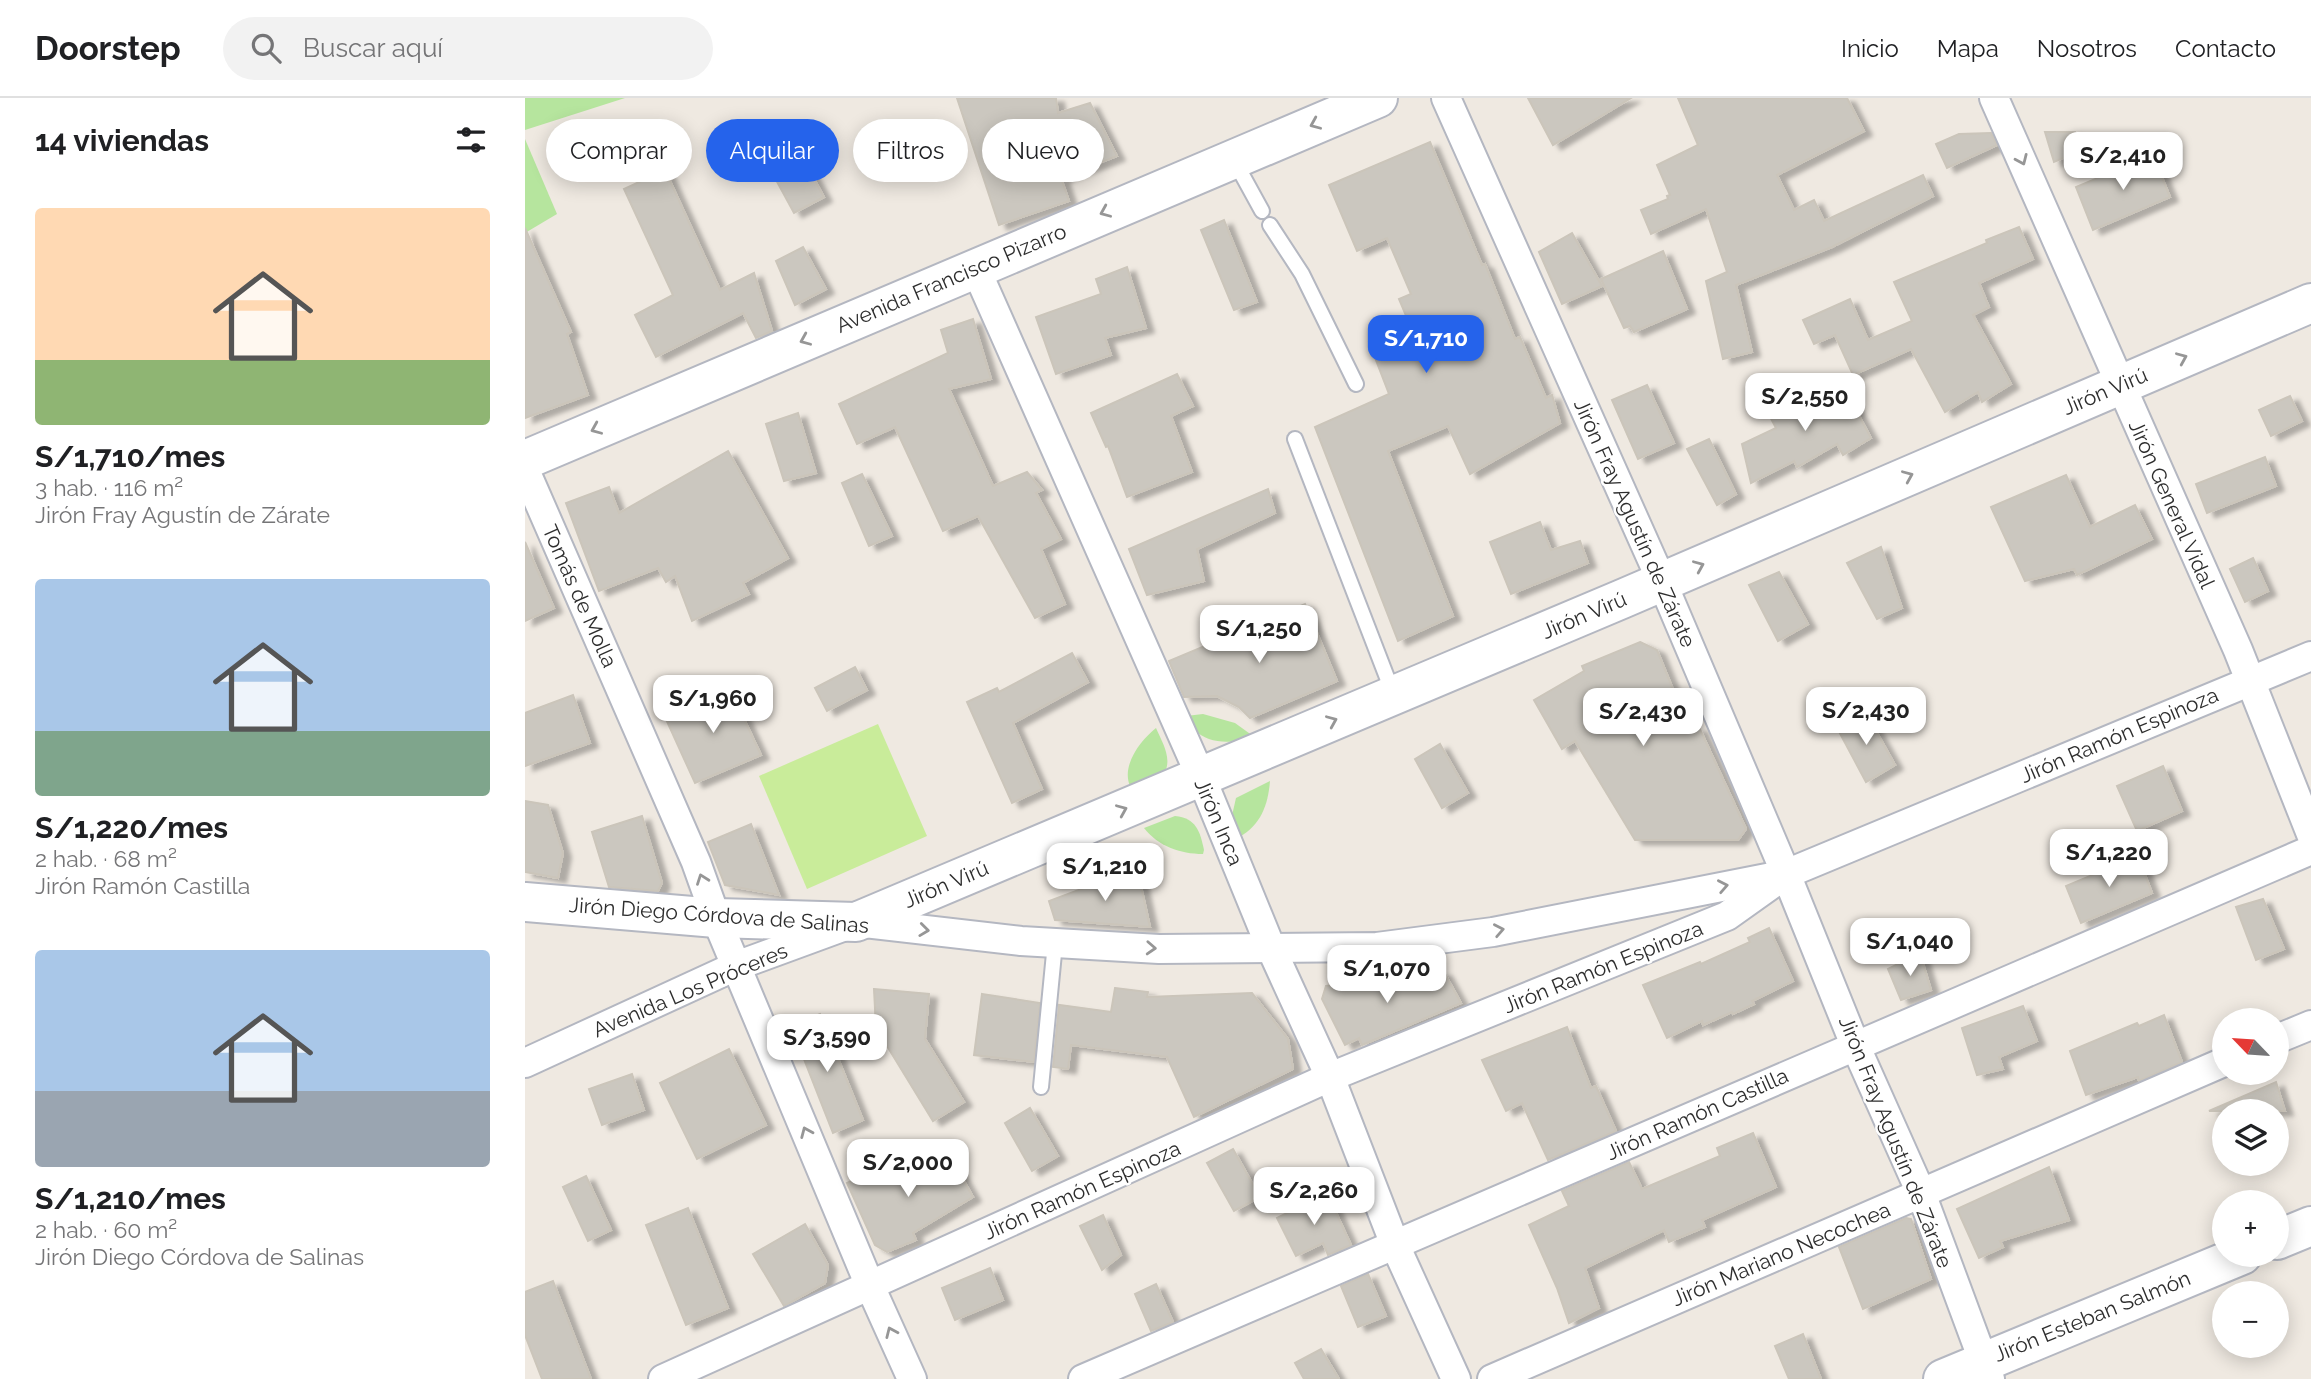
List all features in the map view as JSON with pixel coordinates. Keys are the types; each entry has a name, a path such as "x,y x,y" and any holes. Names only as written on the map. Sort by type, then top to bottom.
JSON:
{"main road":[{"name":"Avenida Francisco Pizarro","path":"525,460 1378,98"},
{"name":"Jirón Virú","path":"856,922 1662,582 2311,303"},
{"name":"Jirón Diego Córdova de Salinas","path":"525,902 716,918 856,922"},
{"path":"2289,1235 2311,1226"},
{"name":"Jirón Esteban Salmón","path":"1943,1379 1986,1370 2215,1267"}],"street":[{"name":"Jirón Fray Agustín de Zárate","path":"1446,98 1662,582 1786,874 1855,1045 1921,1193 1986,1370"},
{"name":"Jirón General Vidal","path":"1994,98 2238,650 2311,834"},
{"name":"Jirón Inca","path":"975,267 1201,777 1272,948 1330,1077 1395,1245 1456,1379"},
{"name":"Tomás de Molla","path":"525,470 696,862 736,966 870,1286 912,1379"},
{"name":"Jirón Ramón Espinoza","path":"663,1379 1330,1077 1727,916 1786,874 2311,656"},
{"name":"Jirón Ramón Castilla","path":"1083,1379 2311,850"},
{"name":"Jirón Diego Córdova de Salinas","path":"856,922 1055,943 1159,949 1377,947 1493,932 1786,874"},
{"name":"Avenida Los Próceres","path":"525,1063 736,966 856,922"},
{"path":"2289,1035 2311,1025"},
{"name":"Jirón Mariano Necochea","path":"1492,1379 2212,1067"}],"lane":[{"path":"1233,159 1262,211"},
{"path":"1270,225 1302,274 1356,384"},
{"path":"1295,439 1394,695"},
{"path":"1041,1087 1055,943"}],"green space":[{"path":"525,98 625,98 559,119 546,119 546,123 525,130"},
{"path":"525,139 557,214 525,233"},
{"path":"1203,714 1235,723 1253,736 1231,742 1207,738 1195,730 1186,716"},
{"path":"878,724 927,836 807,889 759,776"},
{"path":"1156,728 1167,755 1165,772 1130,786 1130,762 1144,739"},
{"path":"1270,781 1262,814 1253,827 1239,837 1231,820 1236,798"},
{"path":"1175,816 1188,819 1199,831 1203,854 1170,848 1156,840 1144,828"}],"building":[{"path":"957,98 1056,98 1058,113 1090,103 1098,119 982,119 982,174 968,131 968,119 964,119"},
{"path":"1528,98 1631,98 1553,145"},
{"path":"1678,98 1847,98 1864,131 1777,175 1794,210 1814,200 1824,221 1923,175 1933,196 1832,247 1736,285 1752,352 1723,359 1706,281 1727,272 1706,209 1651,234 1641,210 1668,199 1667,196 1670,195 1657,165 1698,145"},
{"path":"1104,130 1117,156 1104,161"},
{"path":"2045,132 2075,132 2082,150 2054,162"},
{"path":"1991,133 1997,145 1947,168 1936,144 1959,134"},
{"path":"1430,142 1482,265 1485,264 1515,339 1520,337 1546,398 1552,395 1560,423 1470,474 1448,426 1388,451 1453,616 1398,641 1315,427 1389,394 1369,342 1410,325 1399,299 1411,294 1387,238 1357,251 1329,185"},
{"path":"2153,155 2170,197 2093,230 2076,187"},
{"path":"639,182 670,182 720,290 754,273 772,331 756,338 743,313 656,357 635,315 673,295 624,189"},
{"path":"777,182 816,182 824,197 794,213"},
{"path":"985,182 1062,182 1069,201 999,225"},
{"path":"1224,220 1257,302 1234,310 1201,230"},
{"path":"2019,227 2033,259 1979,283 1989,307 1973,315 2011,384 1982,402 1978,392 1945,412 1911,349 1853,375 1835,335 1814,344 1803,320 1850,299 1868,340 1912,321 1894,282"},
{"path":"525,228 571,332 567,334 588,395 525,418"},
{"path":"1572,233 1602,286 1562,304 1539,252"},
{"path":"803,247 826,289 795,305 776,261"},
{"path":"1663,251 1687,309 1634,332 1630,326 1624,328 1601,279"},
{"path":"1127,267 1146,328 1105,338 1111,355 1056,374 1036,317 1101,294 1096,279"},
{"path":"973,319 991,379 949,389 993,486 1027,472 1042,490 1036,493 1061,539 1041,549 1065,604 1035,618 978,516 943,531 895,427 857,444 839,404 948,353 941,330"},
{"path":"1177,374 1193,406 1171,416 1192,472 1127,497 1108,446 1106,447 1091,413"},
{"path":"1647,385 1674,443 1638,459 1612,400"},
{"path":"1843,386 1871,438 1843,455 1837,444 1797,467 1794,461 1751,483 1742,444 1776,428 1767,411 1797,398 1801,404"},
{"path":"2290,396 2302,421 2271,436 2259,410"},
{"path":"798,413 816,473 784,481 766,424"},
{"path":"1709,439 1736,494 1717,505 1687,449"},
{"path":"728,451 788,558 743,583 749,594 692,621 675,576 666,582 658,568 599,591 566,503 609,487 619,513"},
{"path":"2265,457 2276,486 2207,513 2196,484"},
{"path":"862,474 892,536 869,546 842,483"},
{"path":"2066,475 2090,527 2135,505 2152,539 2077,575 2074,569 2025,581 1991,507"},
{"path":"1268,489 1275,513 1197,549 1204,581 1147,595 1129,549"},
{"path":"1540,522 1551,550 1580,541 1588,563 1511,594 1490,542"},
{"path":"525,542 554,608 525,621"},
{"path":"1881,547 1902,608 1877,619 1847,563"},
{"path":"2253,558 2268,591 2245,602 2230,569"},
{"path":"1779,572 1808,624 1778,641 1749,585"},
{"path":"1305,604 1337,681 1250,718 1239,707 1217,696 1184,697 1169,661"},
{"path":"1640,642 1657,650 1690,731 1699,727 1746,829 1738,840 1635,840 1575,741 1562,749 1534,700 1584,671 1582,666"},
{"path":"1072,653 1088,682 1013,723 1042,789 1012,803 967,702 997,688 999,692"},
{"path":"855,667 867,690 827,711 815,688"},
{"path":"729,687 761,755 695,783 665,717"},
{"path":"573,695 590,743 525,766 525,713"},
{"path":"1866,713 1895,765 1866,782 1836,726"},
{"path":"1440,744 1468,793 1442,808 1415,759"},
{"path":"2163,766 2182,811 2137,831 2117,786"},
{"path":"525,801 548,805 563,853 558,878 525,872"},
{"path":"642,816 662,883 658,891 609,887 592,832"},
{"path":"751,824 779,895 725,885 708,842"},
{"path":"2138,856 2152,893 2081,923 2066,886"},
{"path":"1137,868 1150,927 1055,920 1049,901"},
{"path":"2263,899 2284,949 2256,960 2236,907"},
{"path":"1769,928 1793,981 1752,1001 1754,1004 1733,1014 1732,1012 1703,1025 1702,1021 1667,1038 1643,985 1700,962 1701,964 1750,942 1748,938"},
{"path":"1920,953 1931,990 1901,1000 1888,969"},
{"path":"1444,972 1461,1003 1362,1045 1359,1038 1345,1045 1322,999 1326,986"},
{"path":"1115,988 1148,992 1147,997 1252,993 1288,1039 1293,1069 1194,1117 1167,1057 1071,1045 1068,1069 1053,1067 1059,1005 1111,1012"},
{"path":"874,989 929,994 925,1039 964,1102 933,1121 876,1028"},
{"path":"982,994 1040,1003 1034,1062 974,1055"},
{"path":"2023,1006 2037,1041 1999,1057 2003,1069 1977,1075 1962,1028"},
{"path":"820,1014 863,1120 833,1133 791,1026"},
{"path":"2164,1015 2182,1062 2139,1081 2138,1077 2086,1095 2070,1051 2137,1023 2139,1026"},
{"path":"1567,1027 1591,1088 1596,1086 1616,1131 1548,1160 1522,1103 1506,1111 1482,1060"},
{"path":"729,1049 766,1125 697,1159 660,1083"},
{"path":"632,1074 644,1110 602,1125 589,1089"},
{"path":"2269,1085 2277,1085 2281,1099 2237,1099"},
{"path":"1030,1108 1058,1156 1032,1171 1005,1123"},
{"path":"1753,1133 1776,1187 1702,1220 1705,1227 1669,1242 1664,1230 1585,1268 1599,1308 1569,1323 1557,1288 1529,1225 1569,1206 1562,1191 1629,1162 1642,1189 1720,1156 1717,1148"},
{"path":"946,1149 973,1197 913,1233 916,1240 887,1252 875,1245 847,1183 883,1166 890,1181"},
{"path":"1233,1149 1260,1197 1234,1211 1207,1163"},
{"path":"2049,1167 2069,1220 2000,1241 2003,1247 1979,1258 1957,1209"},
{"path":"586,1176 611,1230 588,1241 563,1187"},
{"path":"1327,1193 1351,1245 1328,1255 1323,1243 1296,1256 1277,1218"},
{"path":"688,1208 728,1308 686,1325 646,1225"},
{"path":"1103,1215 1121,1255 1102,1270 1080,1226"},
{"path":"1906,1218 1911,1219 1931,1279 1863,1309 1839,1247"},
{"path":"805,1224 828,1265 825,1283 784,1306 753,1254"},
{"path":"990,1268 1003,1300 955,1320 942,1288"},
{"path":"1368,1274 1386,1316 1358,1327 1341,1286"},
{"path":"553,1281 591,1379 542,1379 525,1335 525,1292"},
{"path":"1156,1284 1173,1322 1151,1331 1135,1294"},
{"path":"1803,1334 1821,1379 1789,1379 1775,1346"},
{"path":"1321,1349 1339,1379 1304,1379 1295,1363"}]}
